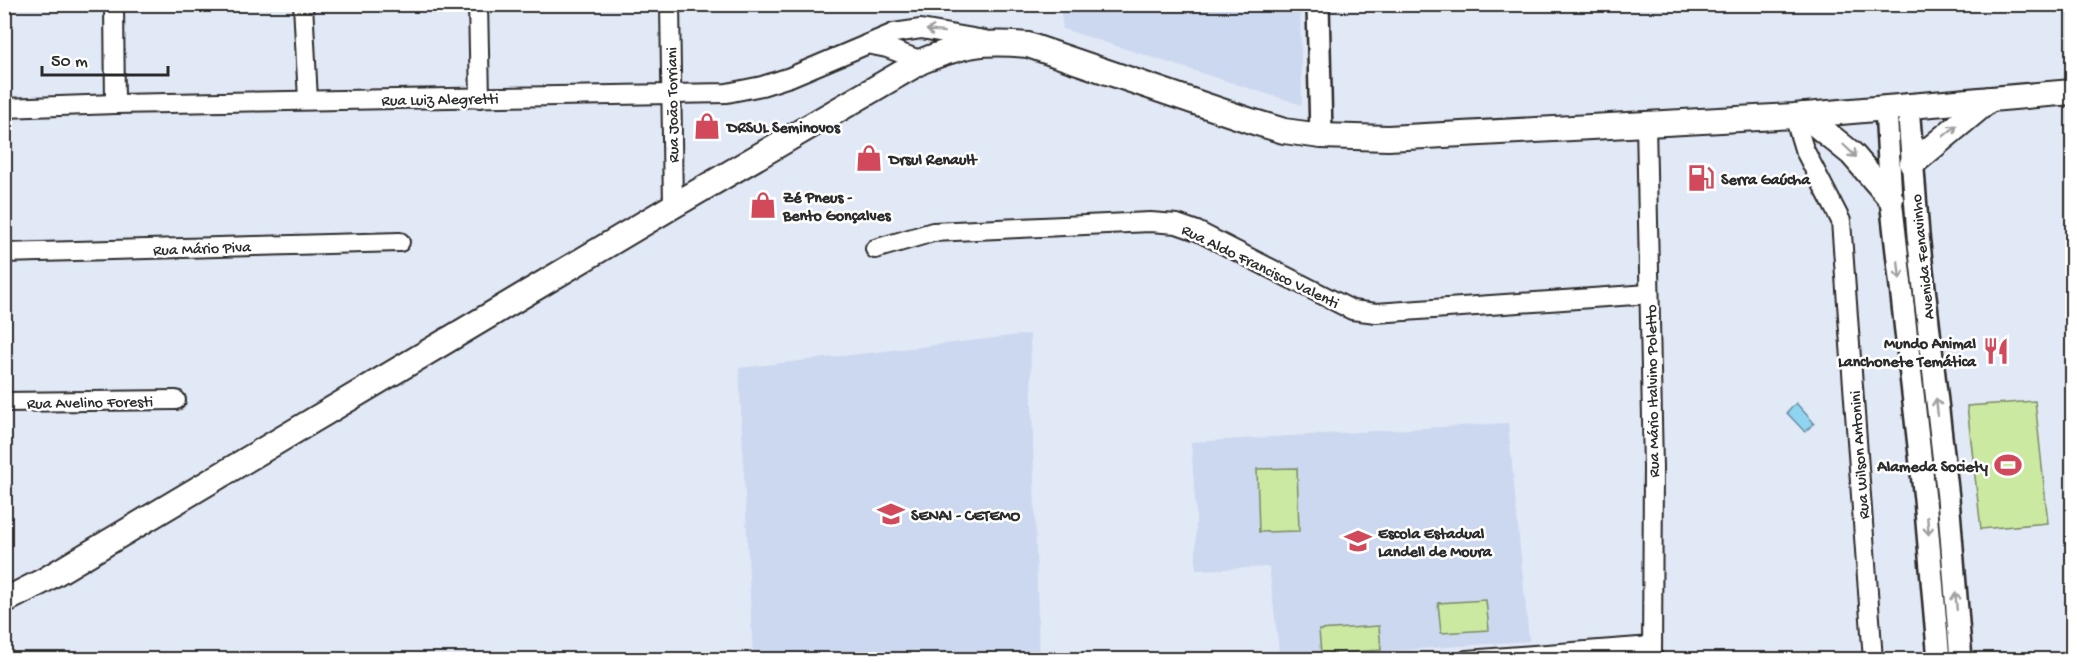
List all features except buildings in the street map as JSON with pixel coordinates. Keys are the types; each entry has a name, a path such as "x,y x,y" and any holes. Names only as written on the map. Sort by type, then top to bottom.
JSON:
{"main road":[{"path":"4,601 43,582 673,206 922,61 967,45 993,42 1028,45 1251,121 1284,131 1321,136 1388,138 1799,116 2073,92"},
{"path":"1911,164 1990,99"},
{"path":"1799,116 1852,154 1891,199"}],"street":[{"path":"114,4 115,104"},
{"path":"303,4 308,100"},
{"path":"478,4 480,98"},
{"name":"Rua João Torriani","path":"669,4 673,206"},
{"path":"1318,4 1321,136"},
{"name":"Rua Luiz Alegretti","path":"4,108 727,93 762,86 790,76 894,33 921,29 993,42"},
{"path":"867,44 887,48 922,61"},
{"name":"Avenida Fenavinho","path":"1897,106 1911,164 1948,498 1961,660"},
{"name":"Avenida Fenavinho","path":"1897,106 1891,199 1925,499 1939,660"},
{"name":"Rua Wilson Antonini","path":"1799,116 1804,149 1841,221 1874,660"},
{"name":"Rua Mário Italvino Poletto","path":"1646,123 1653,468 1652,653"},
{"name":"Rua Aldo Francisco Valenti","path":"875,249 933,232 1150,222 1177,224 1197,231 1352,310 1376,313 1649,294"},
{"path":"1896,239 1918,236"},
{"name":"Rua Mário Piva","path":"4,253 400,242"},
{"path":"1911,371 1933,368"},
{"name":"Rua Avelino Foresti","path":"4,402 176,400"},
{"path":"1925,499 1948,498"},
{"path":"1936,628 1959,627"},
{"path":"1467,660 1652,653"}],"shaded area":[{"path":"1060,5 1300,5 1302,105 1063,29"},
{"name":"SENAI - CETEMO","path":"1030,334 1039,659 753,659 739,368"},
{"name":"Escola Estadual Landell de Moura","path":"1508,423 1529,641 1280,659 1269,567 1196,570 1196,515 1191,442"}],"green space":[{"name":"Alameda Society","path":"2035,401 2048,523 1981,529 1967,406"},
{"path":"1297,468 1299,531 1259,532 1257,469"},
{"path":"1486,600 1489,630 1441,633 1438,603"},
{"path":"1379,626 1381,650 1321,654 1319,630"}],"water":[{"path":"1796,403 1814,423 1805,432 1787,413"}],"place":[{"name":"DRSUL Seminovos","path":"707,126"},
{"name":"Drsul Renault","path":"869,158"},
{"name":"Serra Gaúcha","path":"1701,178"},
{"name":"Zé Pneus - Bento Gonçalves","path":"763,205"},
{"name":"Mundo Animal Lanchonete Temática","path":"1996,351"},
{"name":"Alameda Society","path":"2008,465"},
{"name":"SENAI - CETEMO","path":"891,514"},
{"name":"Escola Estadual Landell de Moura","path":"1358,541"}]}
